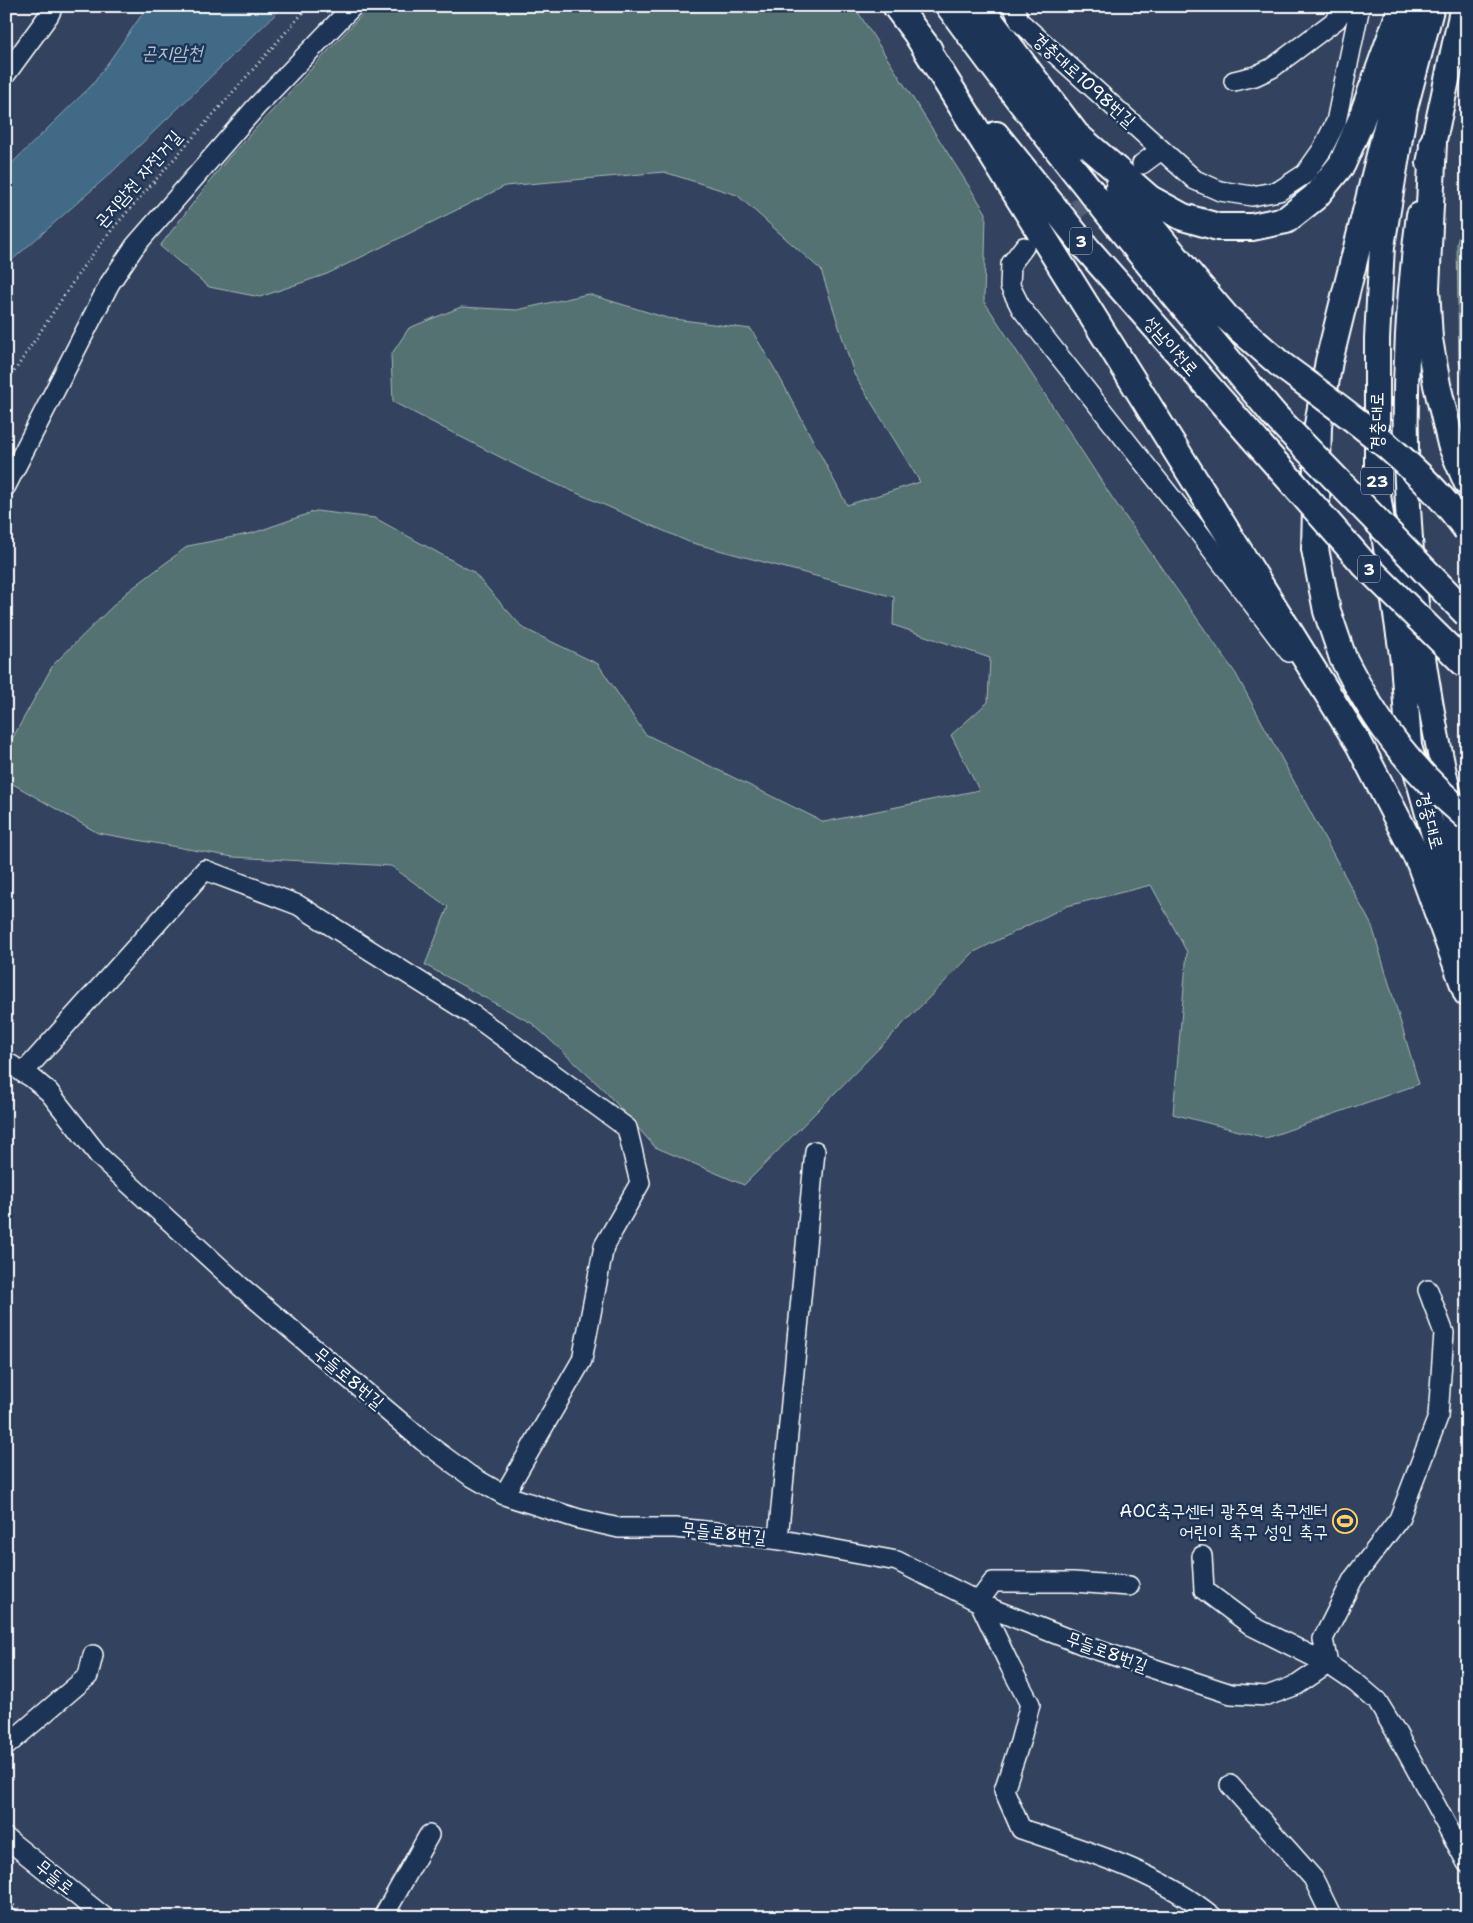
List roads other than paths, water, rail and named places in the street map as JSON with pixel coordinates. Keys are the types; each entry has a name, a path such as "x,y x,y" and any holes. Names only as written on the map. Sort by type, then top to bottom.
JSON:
{"highway":[{"name":"성남이천로","path":"896,6 1088,250 1364,564 1467,666"},
{"name":"성남이천로","path":"949,6 1008,87 1151,268 1275,416 1467,614"},
{"path":"979,6 1073,132 1226,317 1280,364 1355,420 1420,477 1452,510 1467,530"},
{"path":"1073,132 1150,199 1183,217 1218,227 1252,227 1286,220 1315,197 1342,164 1360,123 1402,6"},
{"path":"1417,6 1329,361 1318,425 1315,549 1327,611 1343,658 1370,709 1386,733 1436,790 1467,817"},
{"path":"918,36 1359,744 1420,863 1467,993"},
{"path":"1433,143 1426,288 1429,339 1437,385 1451,444 1467,482"}],"main road":[{"name":"경충대로","path":"1432,6 1405,108 1382,246 1377,339 1377,488 1403,661 1410,746 1467,952"},
{"name":"경충대로","path":"1463,6 1420,210 1411,275 1405,433 1407,509 1413,586 1422,658 1437,740 1467,870"}],"street":[{"path":"6,74 50,15 53,6"},
{"path":"6,486 110,283 135,246 256,107 353,6"},
{"name":"경충대로1098번길","path":"1013,6 1020,22 1195,180 1220,191 1252,196 1279,192 1304,174 1322,150 1336,122 1360,6"},
{"path":"1234,81 1255,76 1272,68 1336,20 1345,6"},
{"path":"1142,164 1162,150"},
{"path":"1024,247 1011,264 1010,286 1021,308 1191,523 1359,744"},
{"path":"23,1073 205,870 298,905 472,1014 627,1128 640,1182 604,1246 582,1360 504,1495"},
{"name":"무들로8번길","path":"6,1062 49,1092 100,1158 240,1286 423,1441 469,1475 504,1495 579,1519 620,1528 675,1528 778,1540 896,1560 995,1610 1094,1649 1231,1694 1266,1696 1297,1685 1328,1664"},
{"path":"778,1540 815,1151"},
{"path":"1328,1664 1323,1639 1352,1579 1399,1519 1438,1417 1444,1333 1428,1290"},
{"path":"1202,1556 1204,1590 1252,1626 1328,1664 1356,1683 1377,1701 1396,1732 1467,1863"},
{"path":"1129,1586 1073,1582 993,1582 979,1601 1030,1704 1004,1790 1021,1829 1114,1860 1194,1901 1213,1917"},
{"path":"6,1746 88,1676 93,1655"},
{"path":"1230,1785 1313,1878 1332,1917"},
{"path":"383,1917 429,1835"},
{"name":"무들로","path":"6,1838 104,1917"}],"water":[{"name":"곤지암천","path":"148,6 284,6 111,173 11,261 6,268 6,169 93,84"}],"tunnel":[{"path":"1053,226 1104,190"}],"place":[{"name":"AOC축구센터 광주역 축구센터 어린이 축구 성인 축구","path":"1345,1521"}]}
